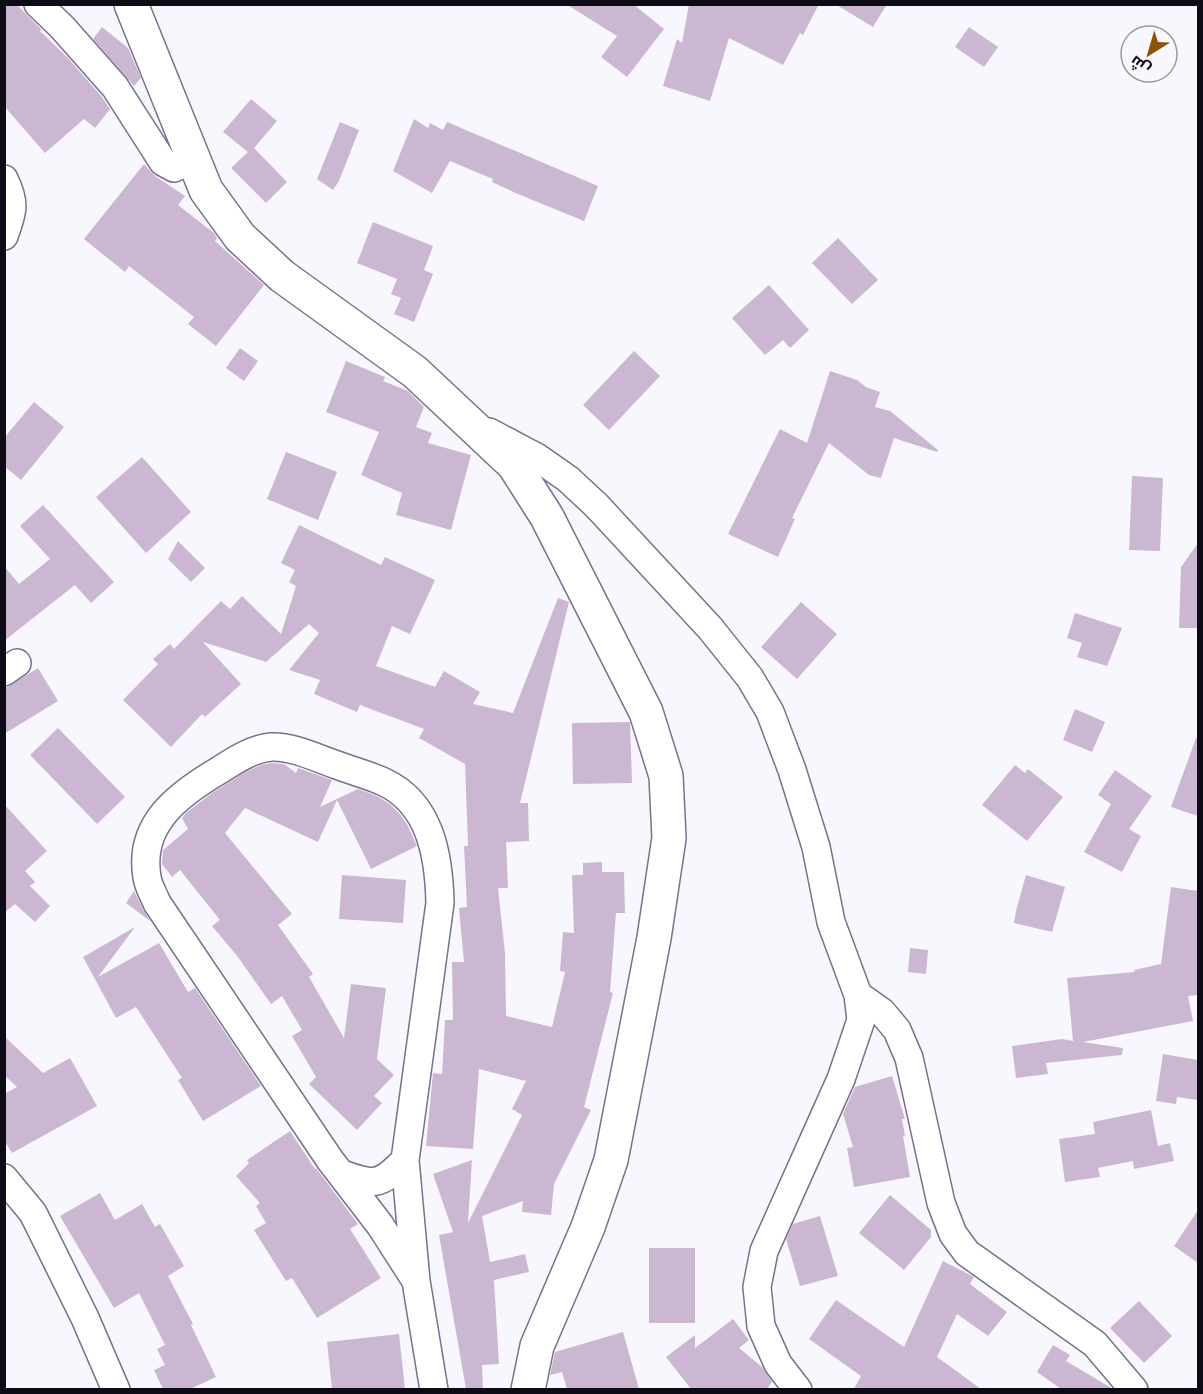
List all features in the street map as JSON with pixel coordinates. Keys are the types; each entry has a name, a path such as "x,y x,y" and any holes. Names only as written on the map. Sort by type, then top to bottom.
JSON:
{"main road":[{"path":"131,4 206,190 240,237 282,276 415,372 514,465 547,517 646,711 666,776 669,838 654,938 611,1160 588,1227 537,1346 528,1389"}],"street":[{"path":"38,4 62,27 115,87 163,162 174,168 193,159"},
{"path":"4,179 14,210 4,236"},
{"path":"469,421 538,458 568,479 710,628 750,678 770,712 792,770 816,847 831,922 858,995 861,1020 845,1069 764,1251 758,1287 761,1326 778,1364 798,1389"},
{"path":"416,1281 380,1225 340,1173 157,903 147,878 146,855 153,829 166,809 187,790 248,753 271,747 291,748 386,783 407,798 421,815 433,841 440,869 440,903 405,1160 416,1281 434,1389"},
{"path":"858,995 882,1012 897,1030 909,1058 940,1203 953,1234 967,1252 1095,1344 1134,1389"},
{"path":"340,1173 365,1183 380,1181 390,1176 405,1160"},
{"path":"4,1178 33,1213 85,1318 116,1389"}],"building":[{"path":"4,4 16,4 67,57 110,109 95,128 84,119 45,153 4,106"},
{"path":"566,4 633,4 664,29 627,77 601,57 617,36"},
{"path":"689,4 819,4 803,35 800,33 783,65 729,38 710,101 663,86 677,39 682,43"},
{"path":"835,4 887,4 873,27"},
{"path":"102,27 128,48 141,78 134,86 93,39"},
{"path":"969,27 998,47 984,67 955,47"},
{"path":"251,99 277,121 254,148 287,182 266,203 231,168 248,152 223,132"},
{"path":"414,119 428,128 430,123 443,130 447,122 598,186 584,221 518,194 492,182 493,179 450,161 432,193 393,171"},
{"path":"340,122 359,130 339,181 333,190 317,179"},
{"path":"144,164 155,176 185,196 178,205 214,233 217,238 215,241 264,285 216,346 188,324 194,317 129,266 125,272 84,239"},
{"path":"373,222 433,246 424,270 433,274 414,322 394,314 401,298 391,294 397,279 357,263"},
{"path":"838,238 878,280 852,304 812,263"},
{"path":"769,285 809,330 790,348 783,340 765,355 732,318"},
{"path":"240,348 258,361 244,381 226,368"},
{"path":"634,351 660,376 609,430 583,405"},
{"path":"346,361 385,377 383,381 408,391 424,407 416,427 432,433 428,443 471,455 451,530 396,515 402,493 361,475 379,432 326,412"},
{"path":"830,371 857,380 866,387 880,392 875,407 890,411 938,450 937,452 894,438 881,478 869,475 829,443 792,518 795,519 778,557 728,534 780,429 807,443"},
{"path":"34,402 64,427 21,480 4,466 4,438"},
{"path":"286,452 337,472 318,520 267,499"},
{"path":"142,457 191,512 146,553 96,497"},
{"path":"1132,476 1163,478 1160,551 1129,550"},
{"path":"43,505 114,582 91,603 75,585 4,641 4,566 19,584 50,559 20,526"},
{"path":"299,525 381,565 385,557 435,580 410,634 392,626 376,666 435,687 444,671 480,692 473,704 513,713 558,598 569,602 520,803 528,803 529,841 506,842 508,888 498,888 505,953 506,1016 552,1027 565,972 560,971 563,932 574,933 572,875 583,875 583,863 602,862 602,872 624,872 625,913 616,913 610,992 613,993 584,1107 591,1110 554,1184 551,1215 522,1212 523,1201 482,1216 490,1262 525,1254 529,1272 494,1280 499,1364 482,1365 483,1389 466,1389 439,1235 453,1232 433,1174 472,1160 468,1223 522,1115 512,1109 526,1081 479,1069 473,1149 426,1146 433,1073 442,1074 445,1020 453,1020 452,962 464,962 459,908 467,907 464,846 468,846 465,764 419,738 424,729 360,705 357,712 314,694 320,680 289,670 319,633 309,624 266,662 203,642 241,684 205,717 202,714 171,747 123,700 158,664 153,659 170,644 174,649 221,601 230,609 242,596 281,634 296,586 289,582 295,570 281,563"},
{"path":"178,541 205,568 191,582 168,559"},
{"path":"1198,543 1198,628 1179,628 1181,567"},
{"path":"801,602 837,634 797,679 761,647"},
{"path":"1075,613 1122,628 1107,666 1077,657 1082,643 1067,638"},
{"path":"38,668 58,701 4,734 4,689"},
{"path":"1075,709 1105,722 1092,752 1063,740"},
{"path":"630,722 632,783 573,784 572,723"},
{"path":"58,728 125,797 97,824 30,755"},
{"path":"1196,738 1198,738 1198,816 1171,807"},
{"path":"284,764 296,773 298,768 332,780 320,807 358,789 377,796 400,814 417,846 371,869 337,800 318,842 245,808 225,833 292,914 278,925 313,974 309,977 344,1038 351,984 386,988 377,1059 394,1075 374,1096 382,1103 357,1130 309,1084 316,1077 292,1036 302,1030 282,996 271,1004 238,957 212,926 220,920 180,870 172,877 162,864 163,850 188,829 182,818 186,813 244,773 261,765"},
{"path":"1015,765 1025,773 1028,769 1063,797 1027,841 982,805"},
{"path":"1115,770 1152,796 1129,829 1141,836 1122,872 1084,852 1111,804 1098,795"},
{"path":"4,804 47,851 25,871 35,882 30,886 50,906 35,922 15,904 4,913"},
{"path":"342,875 406,880 403,923 339,919"},
{"path":"1026,875 1065,887 1052,932 1014,923"},
{"path":"1171,887 1198,891 1198,995 1188,996 1193,1021 1083,1042 1123,1048 1122,1055 1046,1063 1048,1074 1016,1078 1012,1046 1062,1039 1073,1041 1067,978 1135,972 1134,970 1161,964"},
{"path":"134,891 143,909 150,921 126,903"},
{"path":"135,927 98,977 159,943 188,992 195,988 261,1086 203,1121 178,1080 182,1078 136,1007 116,1018 83,957"},
{"path":"910,948 928,950 926,974 908,972"},
{"path":"4,1036 43,1073 70,1058 97,1106 12,1153 4,1140 4,1094 17,1087 4,1075"},
{"path":"1163,1054 1198,1060 1198,1100 1177,1097 1176,1104 1156,1101"},
{"path":"892,1076 905,1119 902,1119 905,1136 903,1136 910,1177 854,1187 847,1148 853,1147 843,1114 855,1087"},
{"path":"1151,1110 1158,1146 1170,1143 1174,1161 1134,1169 1133,1161 1098,1168 1100,1177 1065,1182 1059,1139 1095,1134 1093,1122"},
{"path":"290,1131 315,1169 358,1224 350,1229 381,1278 317,1318 292,1278 286,1281 254,1230 266,1223 256,1206 260,1203 236,1176 249,1163 247,1160"},
{"path":"100,1193 115,1220 142,1204 155,1227 160,1224 184,1266 168,1276 193,1324 191,1325 216,1377 190,1389 163,1389 154,1370 165,1365 157,1349 165,1345 139,1293 114,1308 60,1216"},
{"path":"890,1195 931,1230 931,1237 904,1270 859,1233"},
{"path":"1198,1210 1198,1263 1174,1246"},
{"path":"820,1216 838,1276 800,1286 786,1239 793,1224"},
{"path":"649,1248 695,1248 695,1323 649,1323"},
{"path":"943,1261 974,1277 970,1284 1007,1312 988,1336 957,1314 937,1357 981,1389 854,1389 861,1376 809,1339 836,1300 904,1347"},
{"path":"1139,1301 1172,1336 1144,1363 1110,1328"},
{"path":"733,1319 749,1340 739,1348 762,1367 772,1382 767,1389 691,1389 666,1357 695,1335 695,1348"},
{"path":"623,1332 639,1389 567,1389 562,1372 550,1375 555,1352"},
{"path":"399,1334 405,1389 332,1389 327,1342"},
{"path":"1053,1345 1070,1355 1066,1361 1113,1389 1061,1389 1037,1372"}]}
